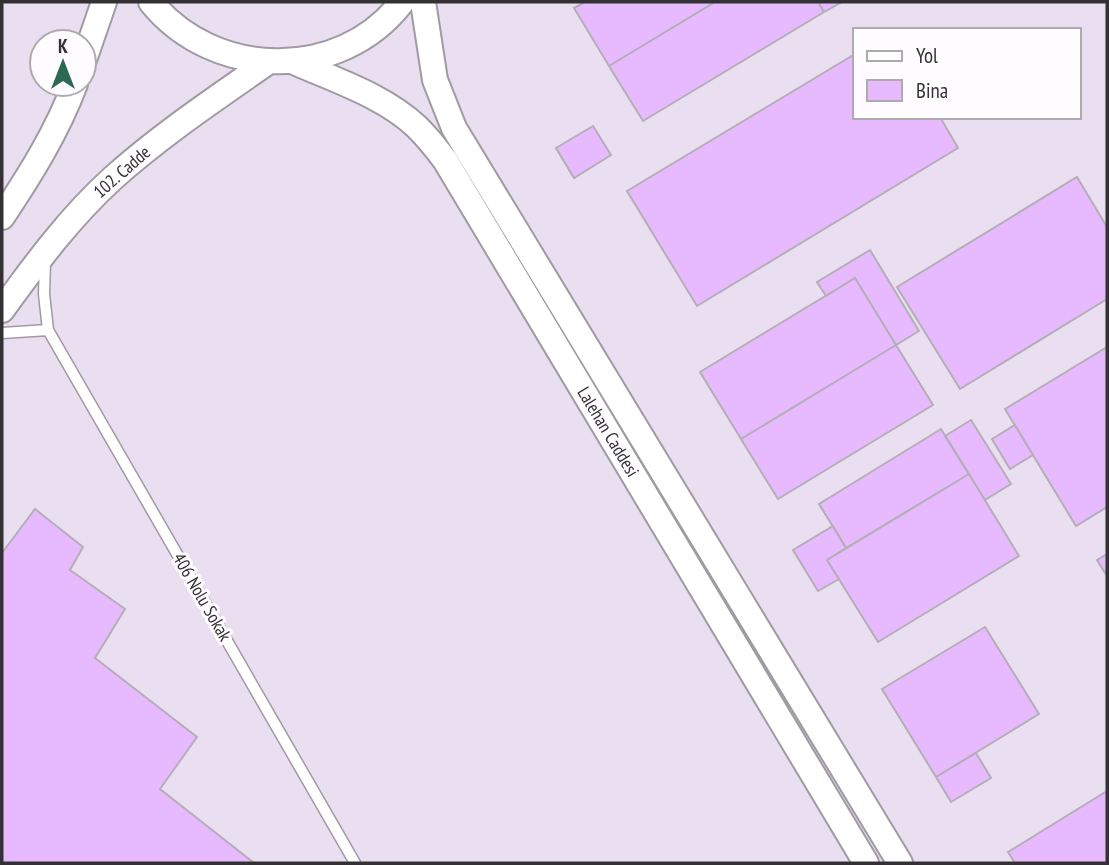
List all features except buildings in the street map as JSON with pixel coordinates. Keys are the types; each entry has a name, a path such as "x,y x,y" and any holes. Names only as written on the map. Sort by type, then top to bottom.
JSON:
{"street":[{"path":"95,28 104,2"},
{"path":"151,2 177,28 197,42 220,52 280,62 332,52 350,44 383,21 402,2"},
{"name":"Lalehan Caddesi","path":"424,2 435,80 454,128 900,863"},
{"name":"102. Cadde","path":"2,310 47,248 112,178 172,131 280,62"},
{"name":"Lalehan Caddesi","path":"280,62 364,93 399,113 416,126 444,160 866,863"},
{"path":"2,217 51,138 69,98"}],"lane":[{"name":"406 Nolu Sokak","path":"47,248 44,294 48,330 355,863"},
{"path":"2,333 48,330"}],"shaded area":[{"path":"2,2 1107,2 1107,863 2,863"}]}
